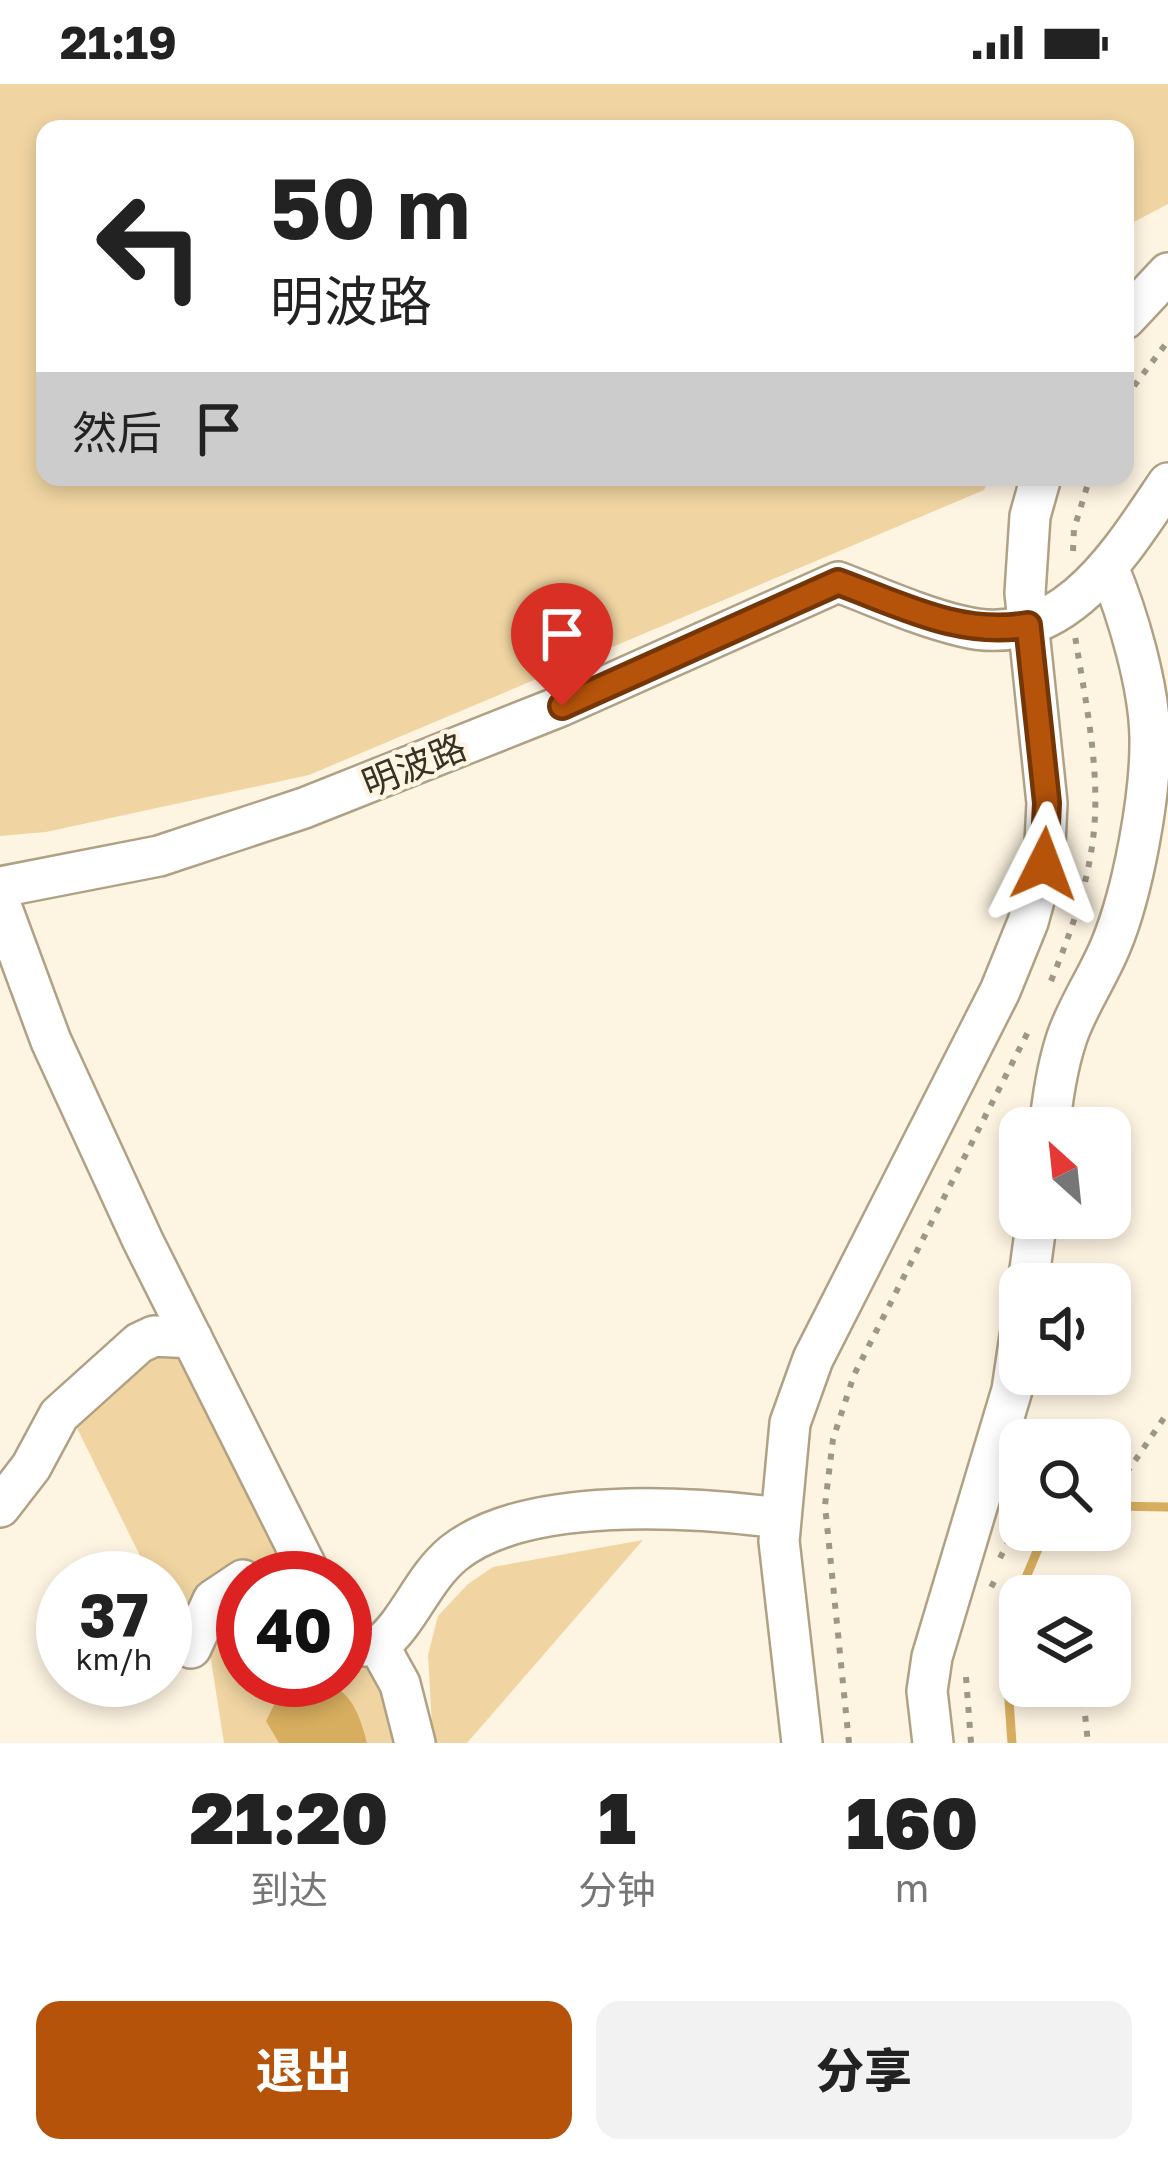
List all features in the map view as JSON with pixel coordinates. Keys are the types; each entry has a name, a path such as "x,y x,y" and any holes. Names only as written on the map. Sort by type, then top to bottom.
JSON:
{"street":[{"path":"1134,310 1168,273"},
{"name":"明波路","path":"0,887 159,856 304,808 562,706 838,582 963,627 997,630 1051,618 1071,605 1108,567 1168,483"},
{"path":"802,1743 778,1541 790,1424 813,1358 1000,991 1044,864 1047,803 1025,592 1030,516 1039,486"},
{"path":"1053,1107 1068,1035 1112,943 1128,890 1150,736 1129,615 1108,567"},
{"path":"0,903 51,1041 298,1551"},
{"path":"0,1507 31,1467 59,1415 139,1343 154,1336 192,1338"},
{"path":"933,1743 927,1691 932,1657 1011,1395"},
{"path":"372,1638 390,1637 435,1570 459,1549 526,1523 644,1507 780,1518"},
{"path":"192,1646 216,1598"},
{"path":"372,1650 400,1684 415,1743"}],"path":[{"path":"1134,386 1168,341"},
{"path":"1131,1467 1168,1412"},
{"path":"1084,1707 1088,1743"}],"shaded area":[{"path":"0,84 1168,84 1168,204 1134,222 1134,120 36,120 36,486 986,486 309,775 46,832 0,836"},
{"path":"166,1346 190,1358 288,1551 216,1551 216,1692 209,1647 192,1634 192,1551 138,1551 74,1422 129,1368"},
{"path":"643,1540 467,1743 433,1743 428,1655 438,1616 468,1584 493,1567"},
{"path":"372,1671 403,1743 224,1743 218,1707 372,1707"},
{"path":"273,1707 353,1707 367,1743 279,1743 266,1721"}],"waterway":[{"path":"1131,1506 1168,1507"},
{"path":"1012,1743 1006,1658 1016,1601 1037,1551"}],"route":[{"path":"562,706 838,582 963,627 997,630 1028,625 1047,803 1044,864"}]}
